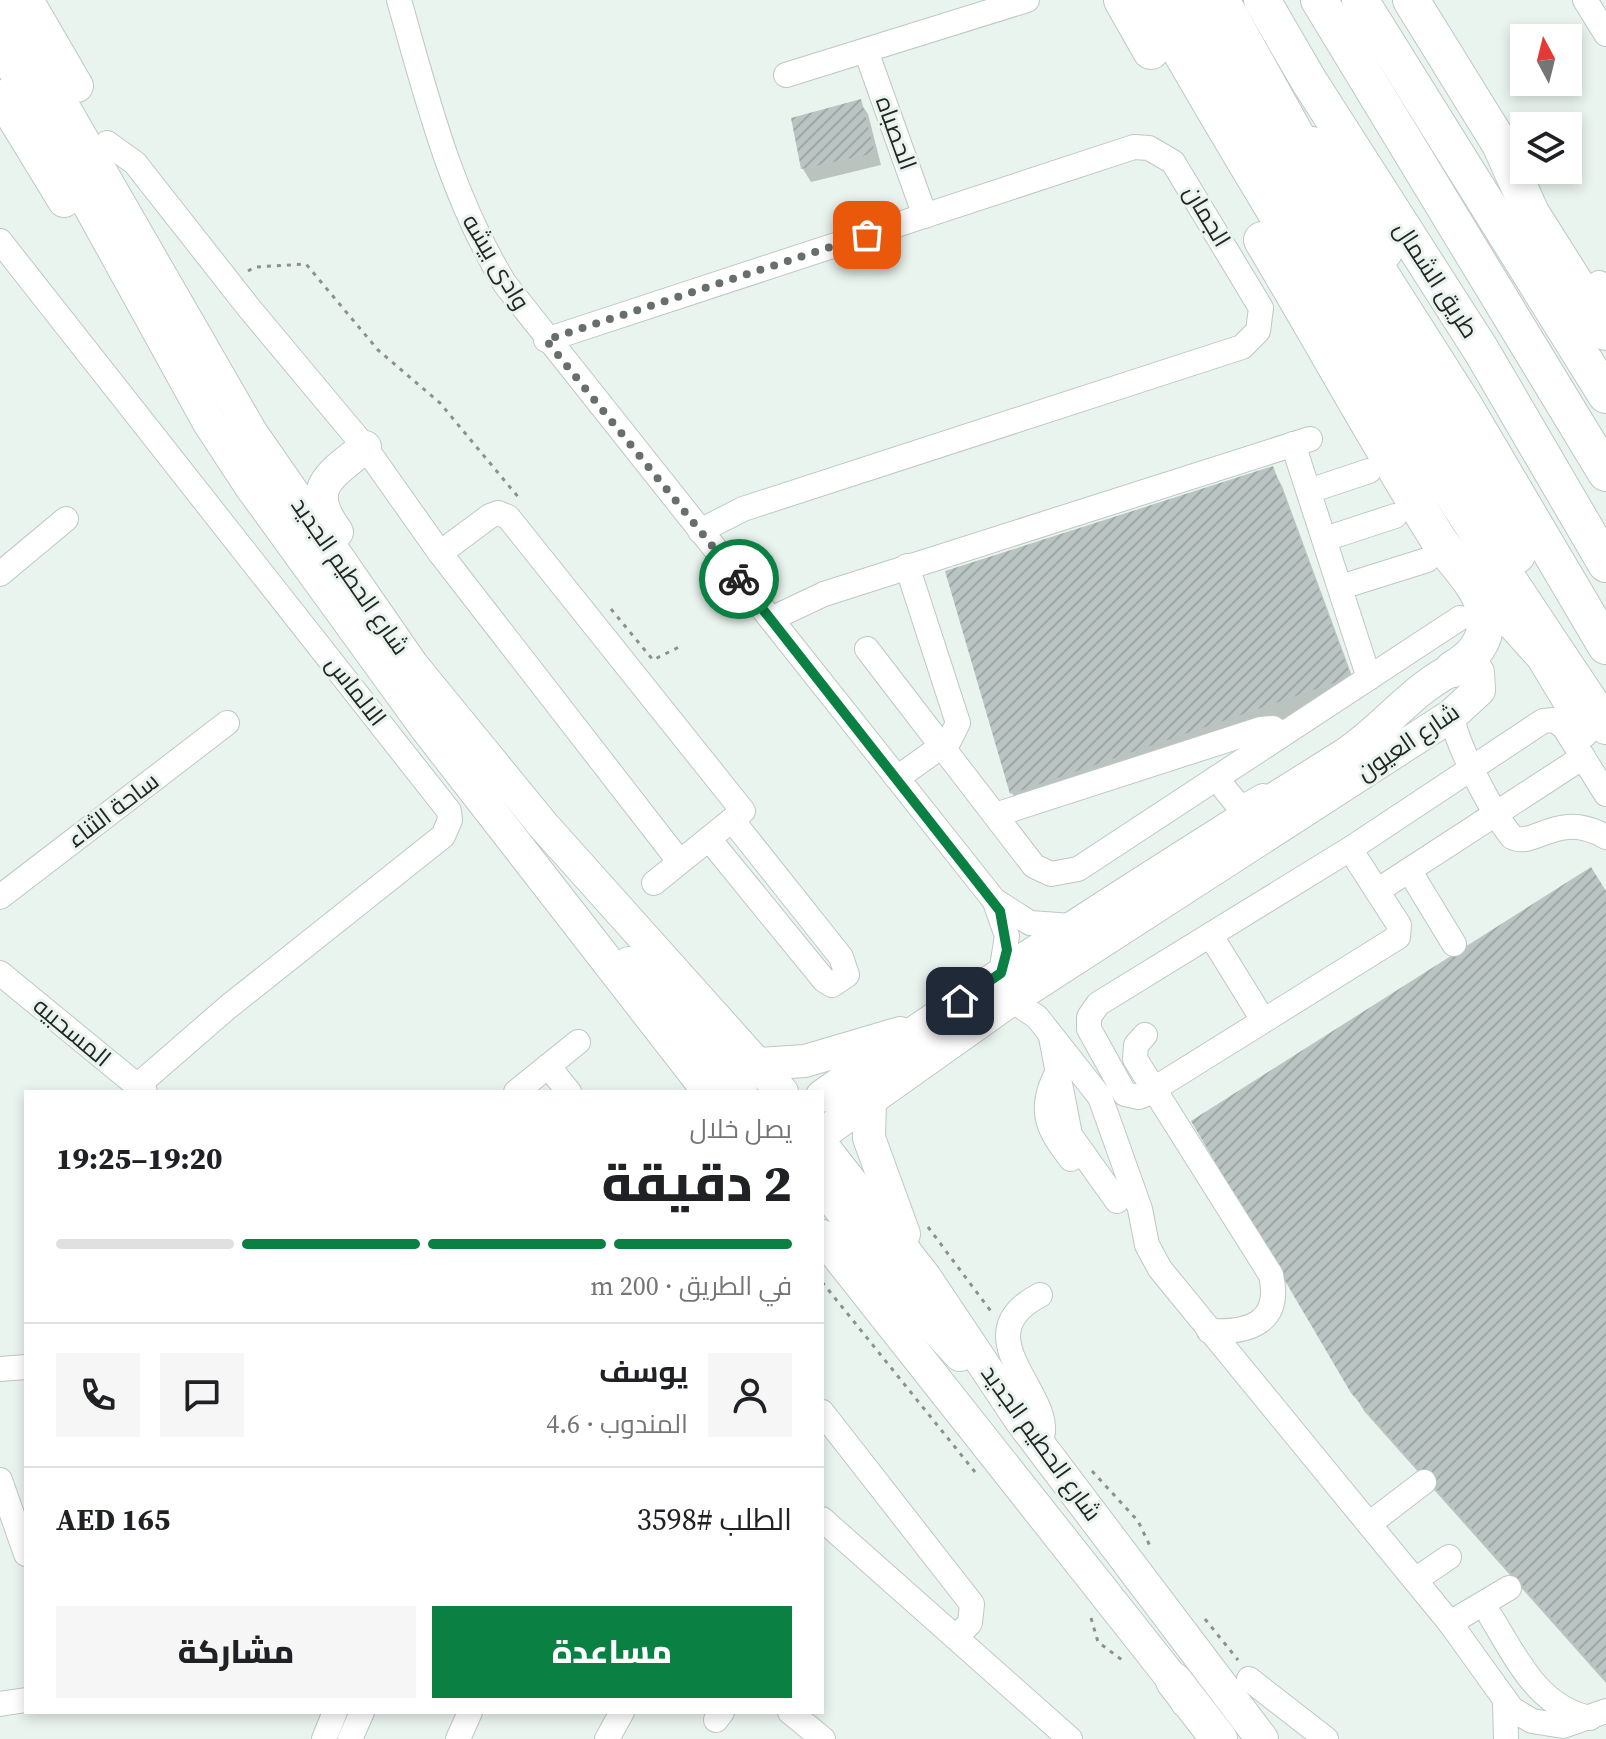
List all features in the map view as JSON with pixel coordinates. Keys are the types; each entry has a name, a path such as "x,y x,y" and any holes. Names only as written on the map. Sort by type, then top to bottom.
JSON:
{"highway":[{"path":"1122,0 1438,539 1468,604 1485,616 1481,642 1465,663 1453,669"},
{"path":"1151,0 1300,255 1476,535 1606,726"},
{"path":"1186,0 1424,390 1606,715"},
{"path":"1221,0 1316,172 1465,407 1606,646"},
{"name":"طريق الشمال","path":"1262,0 1309,81 1481,350 1606,564"},
{"name":"طريق الشمال","path":"1319,0 1606,473"},
{"path":"1360,0 1606,395"},
{"path":"1376,0 1492,173 1531,213"},
{"path":"1411,0 1500,144 1531,213 1606,332"},
{"path":"1440,0 1510,125"},
{"path":"1291,124 1316,152 1486,404 1506,424 1530,437"},
{"path":"1543,184 1604,288"},
{"path":"1424,390 1455,420 1528,513"},
{"path":"1174,1681 1219,1739"}],"main road":[{"name":"شارع الحطيم الجديد","path":"2,0 251,432 413,666 543,825 780,1090"},
{"path":"27,0 107,143 130,218"},
{"name":"شارع الحطيم الجديد","path":"0,44 196,399 251,487 426,728 707,1090"},
{"path":"0,96 160,358 196,399"},
{"path":"365,447 324,484 320,503 396,620 413,666"},
{"name":"شارع العيون","path":"824,1095 918,1029 1003,988 1448,718 1475,695 1481,684 1474,667 1453,669 1425,687 1360,744 1072,926 1003,988 870,1102 824,1133"},
{"path":"595,943 626,961 653,983 739,1090"},
{"path":"650,1015 660,1046 687,1090"},
{"path":"759,1064 798,1062 918,1029"},
{"path":"870,1102 868,1126 872,1149 901,1226 925,1277"},
{"name":"شارع الحطيم الجديد","path":"824,1148 925,1277 1031,1433 1262,1739"},
{"path":"824,1189 922,1314 1031,1433"},
{"name":"شارع الحطيم الجديد","path":"824,1238 1174,1681 1208,1739"},
{"path":"824,1257 870,1295"}],"street":[{"name":"وادى بيشه","path":"399,0 447,169 463,209 505,284 546,340 994,900 1007,936 1003,988"},
{"path":"786,75 1027,0"},
{"path":"1585,0 1606,34"},
{"name":"الحصباه","path":"866,51 925,216"},
{"path":"107,143 135,163 365,447 440,553 679,861"},
{"name":"الجمان","path":"546,340 1121,150 1149,148 1173,162 1261,308 1258,331 1242,347 743,509 700,531"},
{"name":"الالماس","path":"0,241 449,811 450,820 443,836 228,1007 141,1089"},
{"path":"771,619 809,599 907,566 1302,442 1309,491 1369,678"},
{"path":"1309,491 1369,471"},
{"path":"440,553 490,516 498,513 508,517 743,811 654,883"},
{"path":"1325,539 1395,516"},
{"path":"0,574 66,519"},
{"path":"1341,587 1427,560"},
{"path":"897,778 957,730 958,716 907,566"},
{"path":"867,649 1034,866 1060,875 1078,869 1369,678 1468,604 1539,659 1606,770"},
{"path":"1448,718 1446,738 1516,840 1528,840 1561,825 1578,826 1606,837"},
{"path":"1350,849 1399,925 1398,937 1151,1090 1132,1097 1120,1089 1107,1057 1089,1029 1089,1017 1108,997 1472,774 1549,720 1564,727 1606,794"},
{"name":"ساحة الثناء","path":"0,897 227,723"},
{"path":"995,815 1261,729 1273,728 1282,734"},
{"path":"1377,891 1583,757"},
{"path":"1210,782 1232,802 1242,806 1293,777 1308,777"},
{"path":"1204,842 1216,829 1220,817 1210,782"},
{"path":"709,839 824,980 832,985 840,983 847,975 841,957 732,820"},
{"path":"1404,873 1450,947"},
{"name":"وادى بيشه","path":"994,900 1030,923 1072,926"},
{"path":"1211,936 1263,1020"},
{"name":"المسحبيه","path":"0,973 141,1089"},
{"path":"1003,988 1019,1005 1032,1012 1100,1097 1151,1254 1209,1331 1450,1623 1505,1700 1522,1716 1543,1724 1563,1726 1598,1714"},
{"path":"1050,1033 1070,1135 1113,1204"},
{"path":"1145,1035 1134,1052 1151,1090 1271,1275 1274,1288 1267,1314 1245,1330 1209,1331"},
{"path":"518,1090 578,1042"},
{"path":"548,1066 567,1090"},
{"path":"1127,1174 1148,1199 1158,1239 1175,1272 1215,1313 1238,1315 1257,1303 1265,1281 1259,1257"},
{"path":"1031,1433 1044,1436 1042,1416 1013,1361 1010,1332 1019,1311 1040,1295"},
{"path":"0,1369 24,1367"},
{"path":"824,1415 972,1604 970,1623 957,1636"},
{"path":"0,1480 24,1548"},
{"path":"1369,1524 1424,1482"},
{"path":"824,1521 1070,1739"},
{"path":"1415,1580 1449,1557"},
{"path":"1450,1623 1509,1588"},
{"path":"1491,1617 1536,1688 1555,1705 1598,1714"},
{"path":"1249,1679 1326,1739"},
{"path":"0,1704 24,1700"},
{"path":"1505,1700 1506,1739"},
{"path":"331,1726 358,1714"},
{"path":"458,1739 469,1714"},
{"path":"607,1739 621,1714"},
{"path":"792,1714 823,1739"},
{"path":"1522,1739 1543,1724"}],"path":[{"path":"229,282 255,267 306,264 378,350 440,403 528,509"},
{"path":"605,602 653,660 683,645"},
{"path":"921,1217 1010,1332"},
{"path":"1092,1470 1138,1521 1157,1557"},
{"path":"1203,1618 1224,1640 1249,1679"}],"building":[{"path":"861,99 875,153 801,169 791,118"},
{"path":"1273,466 1351,677 1010,794 945,571"},
{"path":"1591,867 1606,891 1606,1679 1351,1393 1191,1121"}],"way so far":[{"path":"739,579 546,340 867,235"}],"route":[{"path":"739,579 1000,911 1007,936 1001,973 960,1001"}]}
